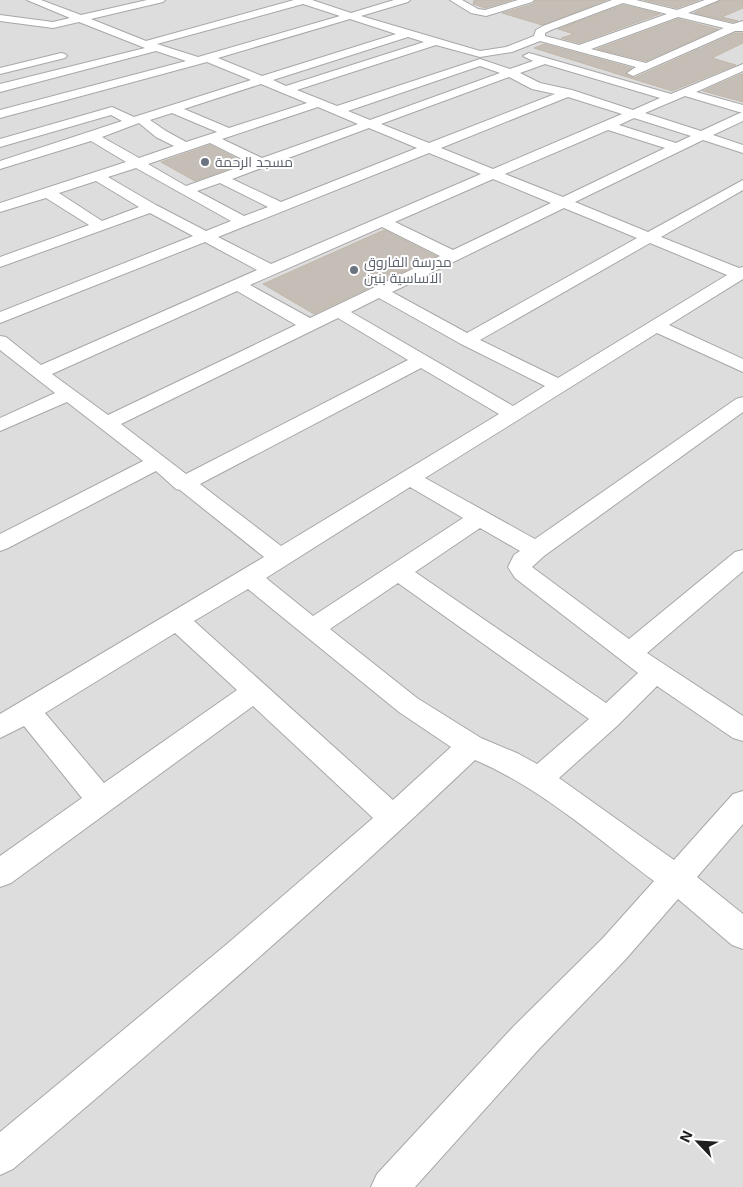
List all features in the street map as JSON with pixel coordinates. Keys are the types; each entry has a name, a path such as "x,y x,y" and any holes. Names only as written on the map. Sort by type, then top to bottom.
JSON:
{"street":[{"path":"32,0 124,37 202,59 260,80 648,238 741,273"},
{"path":"0,16 50,26 160,0"},
{"path":"0,88 151,46 303,0 407,34 438,41 480,58 536,86 568,93 743,149"},
{"path":"0,114 202,59 405,0"},
{"path":"459,0 475,11 486,14 517,3 532,4"},
{"path":"540,38 543,30 623,0 740,27"},
{"path":"0,16 61,2"},
{"path":"582,48 697,5 714,5"},
{"path":"555,14 574,19"},
{"path":"615,80 740,27"},
{"path":"0,165 407,34"},
{"path":"335,111 540,38 647,67"},
{"path":"285,90 438,41"},
{"path":"508,50 615,80 743,109"},
{"path":"0,71 74,53"},
{"path":"346,53 372,62"},
{"path":"185,191 543,61"},
{"path":"39,373 270,270 743,68"},
{"path":"78,93 112,111 137,120 186,147"},
{"path":"0,318 431,149 568,93"},
{"path":"0,208 316,104"},
{"path":"174,109 229,133"},
{"path":"0,143 112,111"},
{"path":"107,422 743,116"},
{"path":"606,125 677,148"},
{"path":"725,125 743,130"},
{"path":"92,136 137,164 244,222"},
{"path":"211,139 262,164"},
{"path":"97,176 151,208 270,270"},
{"path":"222,179 281,207"},
{"path":"467,340 743,184"},
{"path":"47,192 100,226"},
{"path":"0,262 151,208"},
{"path":"383,222 453,256"},
{"path":"0,727 248,577 741,273"},
{"path":"238,285 309,325"},
{"path":"379,291 467,340 558,385"},
{"path":"338,311 513,414"},
{"path":"655,325 738,358"},
{"path":"0,341 39,373 107,422 156,463 280,557"},
{"path":"184,484 422,360"},
{"path":"0,425 68,395"},
{"path":"743,403 536,550 522,561 520,567 523,572 630,653 743,730"},
{"path":"0,543 156,463"},
{"path":"409,478 536,550"},
{"path":"313,628 479,518"},
{"path":"630,653 743,558"},
{"path":"398,572 608,718"},
{"path":"248,577 408,705 471,746 510,762 539,779 676,879 743,934"},
{"path":"177,620 394,818"},
{"path":"539,779 608,718 656,671"},
{"path":"0,873 255,691"},
{"path":"27,710 101,801"},
{"path":"0,1156 190,997 394,818 471,746"},
{"path":"390,1187 526,1038 614,950 743,803"}],"shaded area":[{"path":"0,0 743,0 743,1187 0,1187"}],"building":[{"path":"474,0 512,0 485,8 473,4"},
{"path":"536,0 607,0 542,25 502,13 533,4"},
{"path":"644,0 699,0 677,8"},
{"path":"721,0 743,0 743,8 722,17 738,21 733,22 694,13"},
{"path":"623,5 660,14 579,43 561,38 574,34 558,29"},
{"path":"678,19 718,29 646,61 597,49"},
{"path":"735,33 743,33 743,43 712,58 736,65 672,91 534,48 544,44 632,68 625,74 634,78"},
{"path":"743,74 743,102 703,91"},
{"name":"مسجد الرحمة","path":"210,145 245,163 195,181 161,162"},
{"name":"مدرسة الفاروق الاساسية بنين","path":"384,230 436,256 314,314 263,284"}],"place":[{"name":"مسجد الرحمة","path":"205,162"},
{"name":"مدرسة الفاروق الاساسية بنين","path":"354,270"}]}
